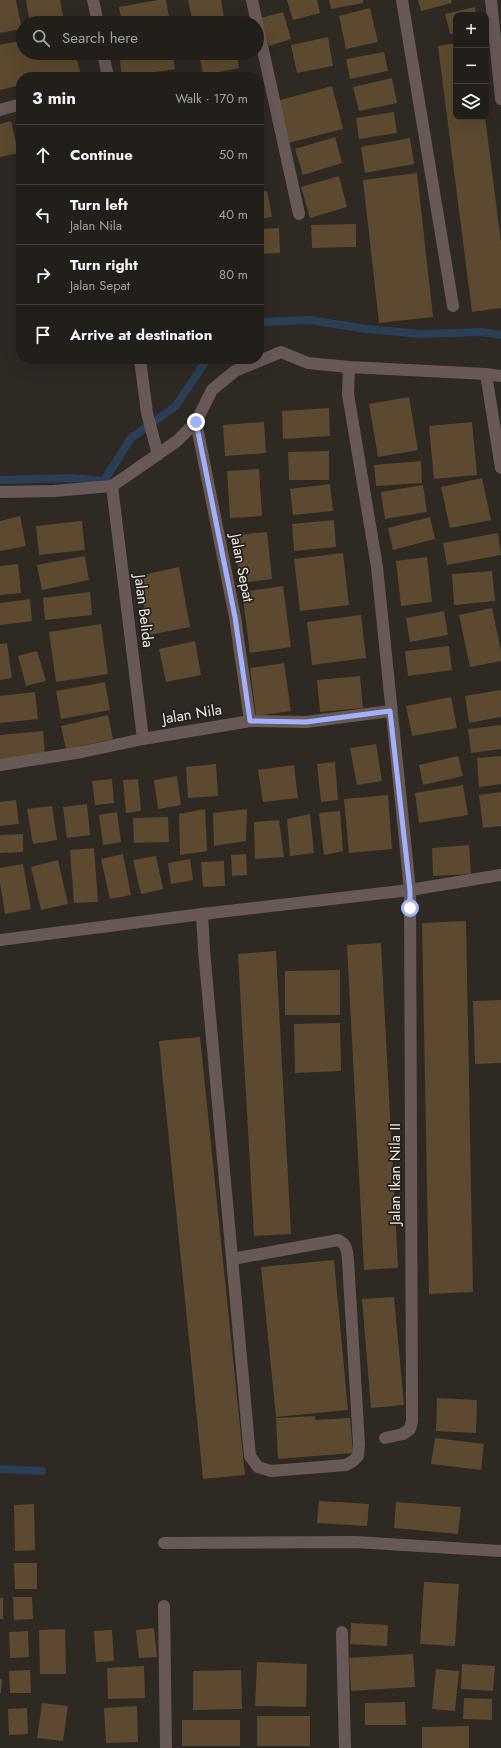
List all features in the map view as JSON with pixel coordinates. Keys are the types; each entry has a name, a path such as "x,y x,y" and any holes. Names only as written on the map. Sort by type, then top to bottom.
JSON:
{"street":[{"path":"93,0 96,16"},
{"path":"252,0 256,16"},
{"path":"402,0 453,306"},
{"path":"491,0 501,99"},
{"path":"264,55 299,214"},
{"path":"104,60 107,72"},
{"path":"0,110 16,105"},
{"path":"264,359 281,352 308,363 501,376"},
{"path":"141,364 147,413 156,450"},
{"path":"0,492 54,491 112,486 156,450 177,441 196,422 212,390 235,371 252,364"},
{"path":"350,367 348,394 377,567 390,711 410,890"},
{"path":"486,374 501,468"},
{"name":"Jalan Sepat","path":"196,422 235,617 250,721"},
{"name":"Jalan Belida","path":"112,486 143,739"},
{"name":"Jalan Nila","path":"0,765 82,752 143,739 250,721 306,722 390,711"},
{"path":"0,940 202,914 410,890 501,875"},
{"name":"Jalan Ikan Nila II","path":"385,1438 403,1434 410,1430 412,1421 410,890"},
{"path":"202,914 232,1258 251,1460 258,1467 271,1471 333,1467 349,1463 358,1456 360,1444 346,1247 338,1240 232,1258"},
{"path":"164,1542 355,1542 501,1551"},
{"path":"164,1606 166,1748"},
{"path":"342,1632 345,1748"}],"building":[{"path":"0,0 16,0 19,16 16,16 16,30 0,33"},
{"path":"26,0 60,0 63,16 29,16"},
{"path":"166,0 169,16 121,16 119,7"},
{"path":"188,0 221,0 224,16 191,16"},
{"path":"287,0 317,0 320,13 293,20"},
{"path":"329,0 363,0 363,3 331,9"},
{"path":"418,0 451,0 452,3 421,11"},
{"path":"475,7 476,12 454,12"},
{"path":"370,8 378,42 346,49 339,16"},
{"path":"283,12 291,39 269,46 264,28 264,17"},
{"path":"453,12 453,34 450,34 445,14"},
{"path":"328,37 333,66 297,73 291,45"},
{"path":"16,42 16,60 77,60 80,72 16,72 16,86 0,90 0,45"},
{"path":"453,44 453,120 485,120 501,242 501,308 472,312 438,46"},
{"path":"384,52 388,71 350,79 346,59"},
{"path":"120,60 173,60 175,69 155,72 121,72"},
{"path":"200,60 237,60 239,68 218,72 202,72"},
{"path":"392,78 397,103 359,111 353,87"},
{"path":"332,86 343,129 288,143 277,101"},
{"path":"394,112 397,133 359,139 356,118"},
{"path":"11,121 16,144 16,153 0,157 0,124"},
{"path":"335,137 342,163 303,175 295,149"},
{"path":"410,138 414,164 365,173 361,147"},
{"path":"417,173 433,317 379,323 363,180"},
{"path":"339,176 347,207 310,218 301,187"},
{"path":"264,191 267,191 272,217 264,218"},
{"path":"356,224 356,247 312,248 311,225"},
{"path":"279,228 280,253 264,254 264,229"},
{"path":"409,397 418,450 378,457 369,404"},
{"path":"329,408 330,436 283,439 282,411"},
{"path":"264,422 266,453 225,456 223,425"},
{"path":"472,422 477,475 434,479 429,426"},
{"path":"329,451 329,480 289,480 288,452"},
{"path":"421,461 422,483 376,486 374,465"},
{"path":"259,469 262,516 230,518 227,471"},
{"path":"482,478 491,520 450,528 441,487"},
{"path":"330,484 333,511 293,515 290,489"},
{"path":"423,485 427,512 385,519 381,492"},
{"path":"20,516 26,546 0,551 0,521"},
{"path":"430,517 435,539 393,550 388,528"},
{"path":"334,520 336,547 294,551 292,524"},
{"path":"82,521 85,550 39,555 36,526"},
{"path":"267,532 272,579 239,583 235,535"},
{"path":"498,533 501,555 447,565 443,543"},
{"path":"343,553 349,605 300,611 294,559"},
{"path":"85,556 89,580 42,590 37,565"},
{"path":"427,557 432,602 401,606 396,561"},
{"path":"18,564 21,593 0,595 0,566"},
{"path":"179,567 190,627 149,635 138,576"},
{"path":"492,571 495,601 454,605 452,574"},
{"path":"283,586 291,647 250,653 242,592"},
{"path":"90,592 92,615 45,620 43,598"},
{"path":"30,599 32,621 0,625 0,603"},
{"path":"492,608 501,651 501,661 470,667 459,615"},
{"path":"444,611 448,635 410,642 406,618"},
{"path":"361,615 366,658 312,665 307,622"},
{"path":"101,624 108,674 56,682 49,632"},
{"path":"195,641 201,675 166,682 159,649"},
{"path":"7,643 12,678 0,680 0,644"},
{"path":"449,646 452,670 408,676 405,651"},
{"path":"37,651 46,681 26,686 18,656"},
{"path":"284,663 291,711 256,716 250,668"},
{"path":"360,676 363,708 320,712 317,680"},
{"path":"105,682 110,710 61,719 56,691"},
{"path":"501,690 501,717 469,723 465,696"},
{"path":"35,692 38,719 0,723 0,696"},
{"path":"451,697 457,728 412,736 406,706"},
{"path":"108,715 113,739 66,749 61,726"},
{"path":"501,725 501,749 471,753 468,729"},
{"path":"43,731 45,756 0,760 0,735"},
{"path":"376,744 382,781 357,785 350,748"},
{"path":"458,756 463,776 423,785 419,765"},
{"path":"501,756 501,784 479,787 477,758"},
{"path":"335,762 338,800 321,802 317,764"},
{"path":"216,764 218,796 188,798 186,767"},
{"path":"294,765 298,798 263,802 258,770"},
{"path":"177,776 181,805 158,809 154,780"},
{"path":"112,779 114,803 95,805 92,781"},
{"path":"138,779 141,811 126,813 123,780"},
{"path":"463,785 468,815 419,823 415,793"},
{"path":"501,792 501,826 483,828 479,795"},
{"path":"388,795 392,849 349,853 344,799"},
{"path":"16,800 19,824 0,826 0,802"},
{"path":"87,804 90,835 67,838 63,807"},
{"path":"52,806 57,840 33,844 27,809"},
{"path":"205,809 207,851 180,855 179,814"},
{"path":"247,809 246,841 214,846 213,813"},
{"path":"340,811 343,851 324,855 319,813"},
{"path":"117,812 121,842 103,845 99,815"},
{"path":"310,814 314,853 290,856 287,819"},
{"path":"168,817 169,842 134,843 133,818"},
{"path":"279,820 284,857 255,859 254,822"},
{"path":"23,834 23,852 0,853 0,835"},
{"path":"469,845 471,874 433,876 432,848"},
{"path":"94,848 98,902 74,903 70,850"},
{"path":"123,854 131,895 110,899 101,859"},
{"path":"246,854 247,875 232,876 231,855"},
{"path":"156,856 163,889 141,894 133,860"},
{"path":"190,859 193,880 171,884 168,863"},
{"path":"58,860 68,904 41,910 31,867"},
{"path":"224,861 225,886 203,887 201,862"},
{"path":"23,864 31,909 5,914 0,883 0,868"},
{"path":"466,921 473,1292 429,1294 422,923"},
{"path":"381,943 398,1268 364,1270 347,945"},
{"path":"276,951 291,1234 254,1236 238,954"},
{"path":"340,970 340,1015 285,1015 285,971"},
{"path":"501,1000 501,1063 475,1064 473,1001"},
{"path":"340,1023 341,1071 295,1073 294,1024"},
{"path":"200,1037 245,1475 203,1479 159,1041"},
{"path":"334,1260 348,1410 276,1417 261,1267"},
{"path":"394,1297 404,1405 371,1408 362,1299"},
{"path":"437,1398 477,1400 476,1433 436,1431"},
{"path":"315,1416 315,1420 350,1418 353,1453 278,1459 276,1418"},
{"path":"435,1438 484,1444 481,1470 431,1464"},
{"path":"319,1501 369,1504 367,1526 317,1523"},
{"path":"396,1502 461,1507 458,1534 394,1528"},
{"path":"34,1504 35,1550 15,1551 14,1505"},
{"path":"14,1563 37,1563 37,1589 15,1589"},
{"path":"424,1582 459,1584 455,1646 420,1644"},
{"path":"13,1597 32,1597 33,1619 14,1620"},
{"path":"0,1598 3,1598 3,1619 0,1619"},
{"path":"351,1623 388,1625 387,1646 350,1644"},
{"path":"154,1628 157,1657 139,1658 136,1630"},
{"path":"65,1629 66,1674 40,1674 39,1630"},
{"path":"112,1630 114,1661 96,1662 94,1631"},
{"path":"28,1631 29,1657 10,1658 9,1632"},
{"path":"413,1654 415,1687 351,1691 349,1658"},
{"path":"257,1662 307,1664 306,1707 255,1706"},
{"path":"462,1664 495,1666 493,1691 461,1689"},
{"path":"144,1666 145,1698 108,1699 107,1668"},
{"path":"436,1669 459,1671 455,1711 432,1709"},
{"path":"30,1670 31,1693 10,1693 9,1671"},
{"path":"241,1670 242,1709 193,1710 193,1671"},
{"path":"0,1679 2,1679 1,1693 0,1693"},
{"path":"464,1698 492,1699 492,1720 463,1719"},
{"path":"405,1702 406,1725 365,1725 365,1703"},
{"path":"42,1703 68,1706 63,1741 37,1738"},
{"path":"137,1706 138,1742 106,1743 104,1708"},
{"path":"27,1708 28,1734 9,1735 8,1709"},
{"path":"257,1716 310,1716 310,1746 257,1746"},
{"path":"182,1720 240,1720 240,1746 182,1746"},
{"path":"469,1726 469,1748 422,1748 422,1727"}],"waterway":[{"path":"264,322 310,320 366,329 421,334 482,332 501,335"},
{"path":"0,480 73,478 104,481 131,438 176,406 204,364"},
{"path":"0,1469 42,1471"}],"route":[{"path":"196,422 235,617 250,721 306,722 390,711 410,890 410,908"}]}
